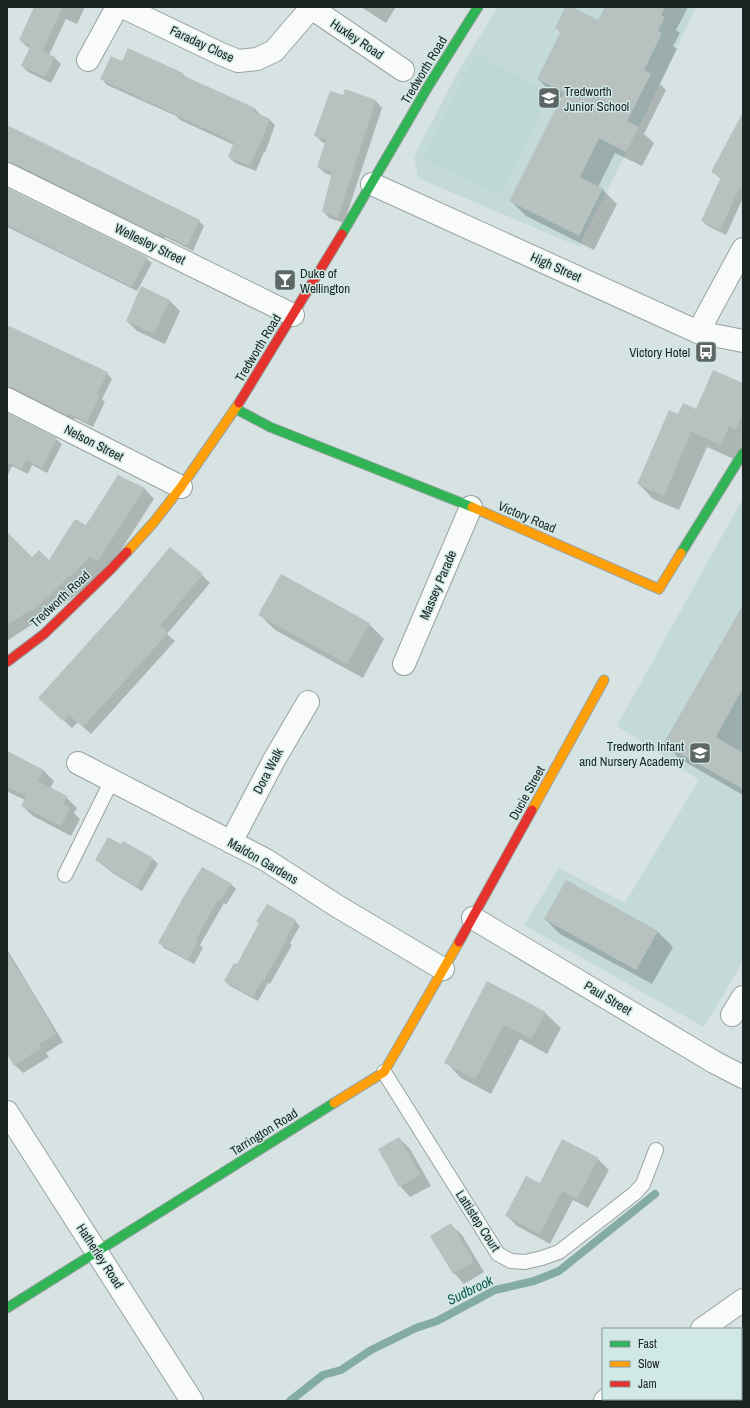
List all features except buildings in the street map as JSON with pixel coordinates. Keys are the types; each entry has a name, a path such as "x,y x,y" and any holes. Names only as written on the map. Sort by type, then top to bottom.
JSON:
{"street":[{"path":"88,60 117,7"},
{"name":"Faraday Close","path":"123,7 220,54 238,61 257,59 274,50 310,7"},
{"name":"Huxley Road","path":"310,7 403,70"},
{"name":"Tredworth Road","path":"7,662 44,634 111,569 154,522 181,487 236,409 372,184 429,85 478,7"},
{"name":"Wellesley Street","path":"7,174 293,315"},
{"name":"High Street","path":"372,184 698,332 743,341"},
{"path":"698,332 743,249"},
{"name":"Nelson Street","path":"7,399 181,487"},
{"name":"Victory Road","path":"236,409 270,427 471,507 659,589 743,453"},
{"name":"Massey Parade","path":"404,664 471,507"},
{"name":"Ducie Street","path":"473,918 604,680"},
{"name":"Dora Walk","path":"231,842 274,760 308,702"},
{"name":"Maldon Gardens","path":"78,763 266,860 337,906 443,969"},
{"name":"Tarrington Road","path":"7,1308 384,1072 473,918"},
{"name":"Paul Street","path":"473,918 714,1062 743,1077"},
{"name":"Hatherley Road","path":"7,1112 192,1401"},
{"path":"703,1328 743,1300"}],"lane":[{"path":"65,875 112,780"},
{"name":"Lattistep Court","path":"384,1072 498,1254 512,1261 525,1262 559,1252 635,1193 643,1184 656,1150"}],"shaded area":[{"name":"Tredworth Junior School","path":"498,7 696,7 639,127 583,238 580,247 418,178 414,157 460,68"},
{"name":"Tredworth Infant and Nursery Academy","path":"743,498 743,961 704,1027 524,925 559,868 625,903 699,780 617,726"}],"green space":[{"path":"477,54 549,93 500,196 422,158"}],"waterway":[{"name":"Sudbrook","path":"290,1401 323,1375 341,1370 371,1350 416,1328 437,1321 495,1290 534,1281 559,1271 655,1194"}],"traffic: fast":[{"path":"342,234 429,85 478,7"},
{"path":"236,409 270,427 472,507"},
{"path":"681,553 743,453"},
{"path":"7,1308 334,1103"}],"traffic: slow":[{"path":"127,552 154,522 181,487 239,403"},
{"path":"472,507 659,589 681,553"},
{"path":"532,810 604,680"},
{"path":"334,1103 384,1072 459,942"}],"traffic: jam":[{"path":"239,403 342,234"},
{"path":"7,662 44,634 127,552"},
{"path":"459,942 532,810"}],"place":[{"name":"Tredworth Junior School","path":"549,98"},
{"name":"Duke of Wellington","path":"285,280"},
{"name":"Victory Hotel","path":"706,352"},
{"name":"Tredworth Infant and Nursery Academy","path":"700,753"}]}
